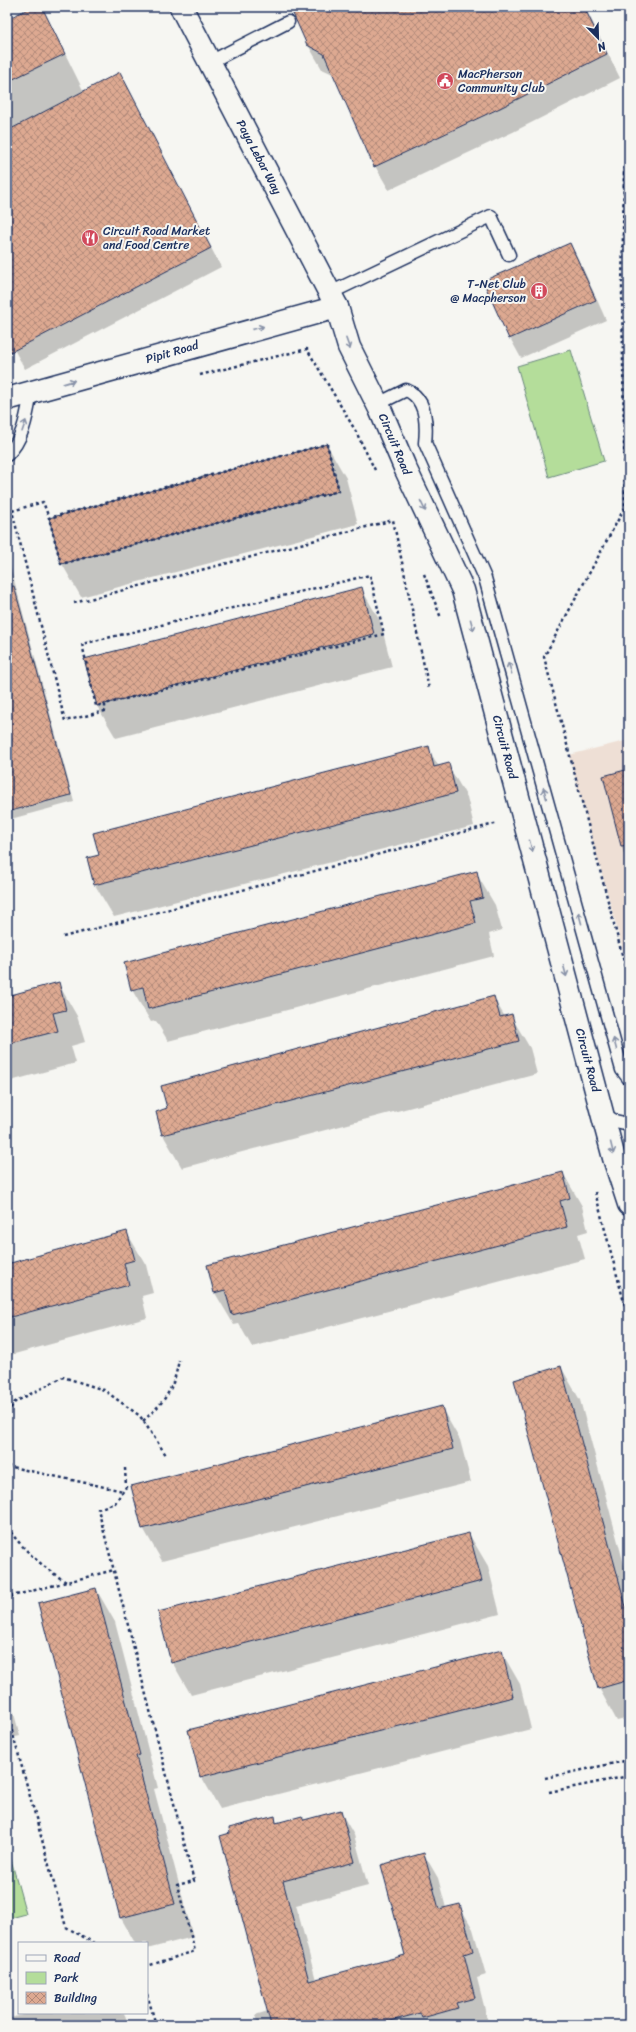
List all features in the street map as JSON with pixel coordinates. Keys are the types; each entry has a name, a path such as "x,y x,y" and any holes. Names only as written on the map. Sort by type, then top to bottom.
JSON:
{"street":[{"name":"Paya Lebar Way","path":"181,7 333,300"},
{"name":"Pipit Road","path":"7,399 333,300"},
{"name":"Circuit Road","path":"333,300 349,347 380,409 406,470 463,590 614,1158 629,1204"}],"lane":[{"path":"210,62 288,22"},
{"path":"333,300 491,216 509,255"},
{"path":"380,409 384,401 395,394 406,390 413,393 418,399 422,409 426,432 425,443 485,578 622,1070 629,1079"},
{"path":"7,455 14,449 25,426 31,392"},
{"path":"603,1114 615,1121 629,1124"}],"path":[{"path":"629,155 624,172 622,291 625,507 544,657 629,981"},
{"path":"192,377 307,349 355,430 379,479"},
{"path":"12,511 43,502 49,518 61,564 340,491 327,444 49,518"},
{"path":"7,491 65,721 105,711 105,704"},
{"path":"74,602 393,520 429,689"},
{"path":"423,571 442,621"},
{"path":"370,575 384,634 105,704 96,706 82,644 370,575"},
{"path":"63,937 504,821"},
{"path":"595,1190 629,1321"},
{"path":"143,1421 164,1402 175,1381 179,1360"},
{"path":"7,1413 14,1402 62,1377 104,1390 140,1416 166,1455"},
{"path":"7,1466 123,1491"},
{"path":"125,1468 126,1486 123,1491 115,1503 98,1509 194,1881 177,1885 195,1950 148,1966"},
{"path":"7,1527 17,1542 38,1561 66,1582"},
{"path":"7,1602 12,1596 114,1570"},
{"path":"7,1713 66,1927 92,1942"},
{"path":"545,1778 629,1760"},
{"path":"549,1792 629,1776"},
{"path":"148,1997 156,2025"}],"shaded area":[{"path":"629,740 629,971 569,755"}],"green space":[{"path":"571,350 604,461 549,477 517,366"},
{"path":"7,1845 26,1914 7,1919"}],"building":[{"path":"32,7 42,7 65,54 7,82 7,19"},
{"name":"MacPherson Community Club","path":"290,7 584,7 607,54 500,108 374,167 324,54 307,45"},
{"path":"120,72 211,248 7,354 7,131"},
{"name":"T-Net Club @ Macpherson","path":"570,243 596,300 509,339 483,281"},
{"path":"327,444 339,491 61,564 49,518"},
{"path":"14,586 71,795 7,812 7,587"},
{"path":"362,587 374,634 97,706 84,659"},
{"path":"429,746 434,767 449,763 456,793 94,885 87,858 99,855 93,833"},
{"path":"629,769 629,845 621,846 603,776"},
{"path":"477,871 483,898 470,901 476,923 148,1009 143,987 131,990 124,963"},
{"path":"59,982 66,1010 53,1013 58,1031 7,1044 7,996"},
{"path":"494,996 500,1017 512,1014 519,1041 162,1135 156,1112 167,1108 161,1086"},
{"path":"563,1172 570,1198 560,1201 567,1227 232,1315 225,1290 214,1293 207,1265"},
{"path":"127,1231 135,1260 124,1263 129,1285 7,1318 7,1264"},
{"path":"561,1366 629,1618 629,1680 598,1689 514,1380"},
{"path":"442,1406 453,1449 142,1529 131,1486"},
{"path":"469,1533 482,1581 171,1663 158,1612"},
{"path":"96,1588 140,1755 136,1756 175,1904 120,1918 38,1603"},
{"path":"502,1650 513,1697 200,1777 188,1730"},
{"path":"341,1810 355,1862 283,1881 309,1981 405,1955 381,1865 424,1853 439,1909 460,1904 473,1951 464,1954 475,1998 456,2003 458,2008 422,2018 420,2013 376,2025 271,2025 220,1836 230,1833 229,1828 275,1816 276,1823 302,1816 304,1820"}],"place":[{"name":"MacPherson Community Club","path":"445,81"},
{"name":"Circuit Road Market and Food Centre","path":"90,238"},
{"name":"T-Net Club @ Macpherson","path":"539,291"}]}
